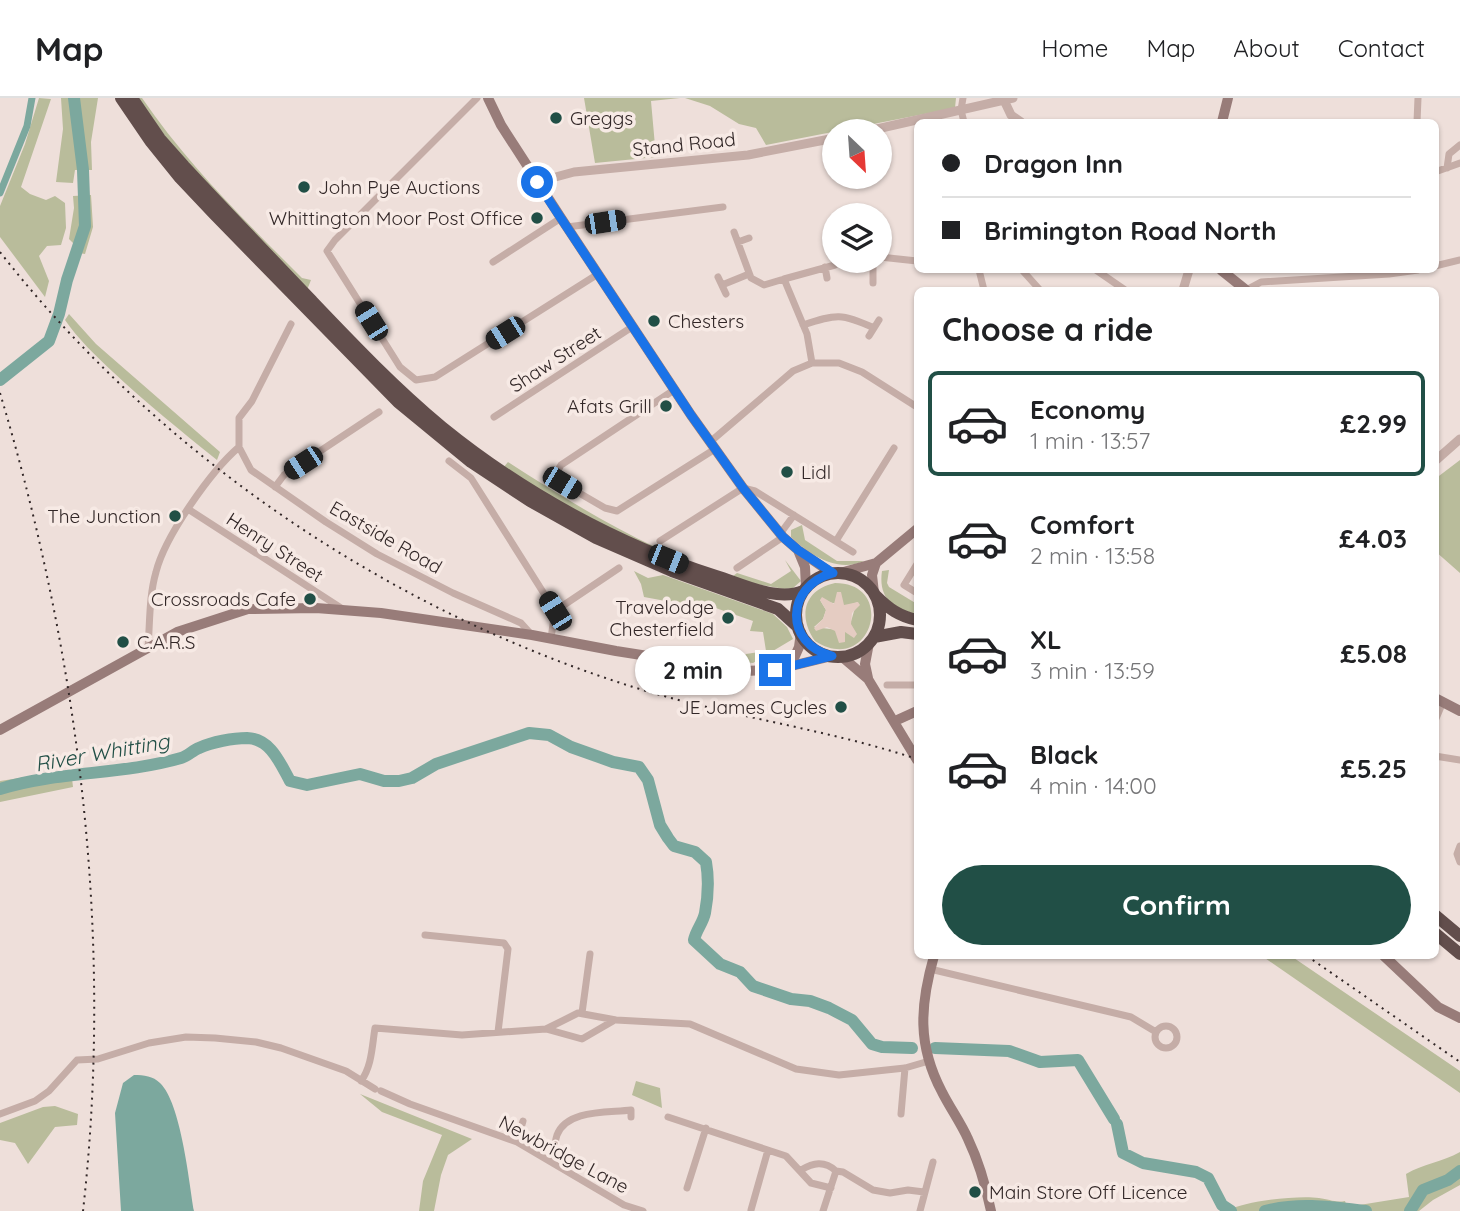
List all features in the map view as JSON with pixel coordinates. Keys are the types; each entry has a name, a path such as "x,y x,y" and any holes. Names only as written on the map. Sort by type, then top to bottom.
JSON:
{"highway":[{"path":"121,98 151,142 205,205 398,402 461,454 530,501 596,538 672,571 778,610 800,630 808,644 817,650 836,656 855,653 872,640 901,632 914,634"},
{"path":"132,98 160,139 184,166 391,382 477,453 551,502 631,544 687,567 750,587 789,595 805,589 822,576 836,573 852,575 862,581 888,608 903,617 914,619"},
{"path":"800,630 797,614 805,589"},
{"path":"872,640 880,615 875,595"},
{"path":"1439,918 1460,936"},
{"path":"1439,936 1460,954"}],"main road":[{"path":"488,98 500,125 674,390 743,488 782,535 798,550 836,573 876,563 914,531"},
{"path":"1223,119 1228,98"},
{"path":"1225,273 1242,287"},
{"path":"798,550 805,567 805,589"},
{"path":"875,595 872,575 876,563"},
{"path":"0,730 177,632 248,610 316,608 381,613 551,638 743,671 775,670 836,656 868,679"},
{"path":"791,665 799,647 800,630"},
{"path":"872,640 865,664 868,679 914,755"},
{"path":"1439,700 1460,711"},
{"path":"895,721 914,712"},
{"path":"933,959 923,1001 924,1041 942,1092 969,1140 991,1211"},
{"path":"1387,959 1438,1007 1460,1018"}],"street":[{"path":"477,98 327,251 400,367 416,380 435,377 598,274"},
{"path":"963,98 961,110 963,119"},
{"path":"1418,98 1418,119"},
{"path":"921,119 1007,99 1011,115 1017,119"},
{"path":"892,126 914,121"},
{"name":"Stand Road","path":"537,182 566,173 748,155 822,141"},
{"path":"1447,168 1449,154 1460,145"},
{"path":"1439,171 1460,163"},
{"path":"493,262 564,223 723,207"},
{"path":"734,232 749,274 757,283 764,285 822,268"},
{"path":"738,242 749,238"},
{"path":"892,258 914,261"},
{"path":"1439,266 1460,260"},
{"path":"826,273 827,278"},
{"path":"873,273 873,283"},
{"path":"1025,273 1037,287"},
{"path":"1100,273 1117,287"},
{"path":"1252,287 1261,282 1376,273"},
{"path":"726,294 720,281 749,274"},
{"path":"784,279 803,325 811,363"},
{"path":"803,325 837,315 874,328"},
{"path":"869,336 880,320"},
{"path":"148,647 156,569 188,509 223,461 239,447 239,418 252,401 291,324"},
{"name":"Shaw Street","path":"494,416 632,327"},
{"path":"674,390 558,468 562,483 605,508 618,511 713,445 793,371 811,363 839,363 862,372 914,405"},
{"path":"275,487 284,475 379,412"},
{"path":"1439,457 1460,439"},
{"name":"Eastside Road","path":"239,447 251,470 377,554 453,593 521,623 532,635"},
{"path":"836,541 894,448"},
{"path":"449,461 471,478 555,611 551,638"},
{"path":"660,541 743,488 755,491 853,552"},
{"path":"491,509 500,504"},
{"name":"Henry Street","path":"188,509 344,610"},
{"path":"737,568 782,535 794,515"},
{"path":"555,611 619,568"},
{"path":"914,568 901,583 914,591"},
{"path":"887,685 900,688 914,686"},
{"path":"1439,757 1460,760"},
{"path":"1460,846 1457,854 1460,862"},
{"path":"425,935 505,943 508,949 498,1032"},
{"path":"590,954 585,1014 593,1024 592,1032"},
{"path":"930,969 1131,1017 1156,1032"},
{"path":"546,1029 585,1014 616,1020 690,1024 796,1069 839,1074 905,1068 929,1061"},
{"path":"570,1018 567,1025 571,1036"},
{"path":"361,1080 370,1060 375,1028 462,1035 546,1029 582,1039 616,1020"},
{"name":"Newbridge Lane","path":"0,1114 35,1101 49,1091 77,1060 98,1059 149,1043 186,1037 256,1042 346,1071 378,1090 394,1093 517,1142 623,1208 643,1211"},
{"path":"901,1114 905,1068"},
{"path":"553,1163 557,1136 570,1119 631,1110 631,1116"},
{"path":"667,1116 786,1156 811,1183 831,1188"},
{"path":"517,1142 523,1121"},
{"path":"687,1188 706,1128"},
{"path":"751,1210 768,1150"},
{"path":"920,1211 933,1162"},
{"path":"801,1170 812,1163 819,1163 842,1172 873,1190 890,1193 908,1190 924,1192"},
{"path":"823,1211 836,1171"}],"green space":[{"path":"39,98 51,99 21,187 46,200 55,196 65,203 66,228 61,245 47,246 39,256 49,281 45,297 0,237 0,206 25,144"},
{"path":"61,98 98,98 91,142 92,170 75,170 73,183 56,182 63,129"},
{"path":"138,98 142,98 178,146 238,214 302,278 311,280 307,290 169,142"},
{"path":"584,98 680,98 651,101 656,157 595,163"},
{"path":"685,98 956,98 955,108 892,120 822,119 822,134 766,145 756,128 739,124 710,106"},
{"path":"91,195 93,227 85,254 73,252 73,243 69,239 74,208 73,196"},
{"path":"69,314 96,344 220,452 217,460 151,406 94,354 65,320"},
{"path":"1460,460 1460,573 1439,555 1439,476"},
{"path":"508,462 617,528 703,567 733,576 737,573 771,584 791,571 785,560 801,581 793,588 784,589 734,580 608,530 503,468"},
{"path":"802,525 805,540 837,561 864,561 844,565 815,556 791,537 791,530"},
{"path":"889,570 889,587 914,602 914,615 889,601 882,588 882,571"},
{"path":"634,571 648,578 663,575 773,614 787,627 793,639 753,663 715,659 738,660 739,656 766,651 763,632 750,631 753,621 710,606 709,609 644,597"},
{"path":"835,583 855,587 866,597 871,611 870,625 863,638 851,647 835,649 815,641 810,632 806,623 807,606 810,598 824,587","holes":["820,600 846,606 858,602 846,631 814,627 823,619 826,610"]},
{"path":"71,770 73,787 0,802 0,781"},
{"path":"1266,959 1295,959 1460,1071 1460,1093"},
{"path":"636,1081 660,1088 662,1108 632,1095"},
{"path":"360,1094 472,1139 448,1155 434,1211 419,1211 423,1181 442,1135 382,1112"},
{"path":"55,1106 78,1114 77,1125 55,1127 28,1164 15,1143 0,1140 0,1123 43,1107"},
{"path":"1460,1152 1460,1185 1419,1211 1227,1211 1246,1204 1285,1198 1310,1197 1345,1201 1347,1207 1409,1197 1406,1174"}],"shaded area":[{"path":"837,592 841,592 844,605 858,602 860,605 852,613 851,624 857,634 854,638 845,632 845,642 839,643 835,631 827,627 816,631 814,628 823,619 826,610 820,600 822,597 834,604"}],"water":[{"path":"134,1075 154,1079 167,1093 179,1124 194,1211 121,1211 115,1113 123,1083"}],"waterway":[{"path":"0,193 27,126 32,98"},
{"path":"0,380 49,341 85,226 83,170 74,98"},
{"name":"River Whitting","path":"0,789 44,779 159,763 184,757 210,744 247,738 255,739 269,747 290,781 307,785 360,774 384,781 399,781 412,778 436,764 529,733 549,735 571,747 613,762 639,767 648,780 660,825 668,838 674,846 695,852 706,862 706,907 694,940 720,964 740,972 753,986 791,999 810,1001 852,1020 872,1044 912,1048"},
{"name":"River Whitting","path":"935,1048 1009,1051 1040,1062 1078,1060 1114,1119"},
{"name":"River Whitting","path":"1117,1124 1123,1153 1143,1163 1196,1172 1208,1178 1222,1205 1231,1211"},
{"name":"River Whitting","path":"1410,1211 1423,1190 1448,1180 1460,1171"},
{"name":"River Whitting","path":"1265,1211 1303,1206 1366,1211"}],"railway":[{"path":"0,252 62,325 131,394 204,458 283,516 365,568 451,614 539,654 630,686 914,758"},
{"path":"0,393 28,493 51,594 69,695 83,798 91,901 94,1004 92,1108 83,1211"},
{"path":"1311,959 1460,1062"}],"place":[{"name":"Greggs","path":"556,118"},
{"name":"John Pye Auctions","path":"304,187"},
{"name":"Whittington Moor Post Office","path":"537,218"},
{"name":"Chesters","path":"654,321"},
{"name":"Afats Grill","path":"666,406"},
{"name":"Lidl","path":"787,472"},
{"name":"The Junction","path":"175,516"},
{"name":"Crossroads Cafe","path":"310,599"},
{"name":"Travelodge Chesterfield","path":"728,618"},
{"name":"C.A.R.S","path":"123,642"},
{"name":"JE James Cycles","path":"841,707"},
{"name":"Main Store Off Licence","path":"975,1192"}],"route":[{"path":"537,182 691,415 743,488 783,537 833,573 822,576 806,587 797,614 799,627 808,644 832,656 775,670"}]}
